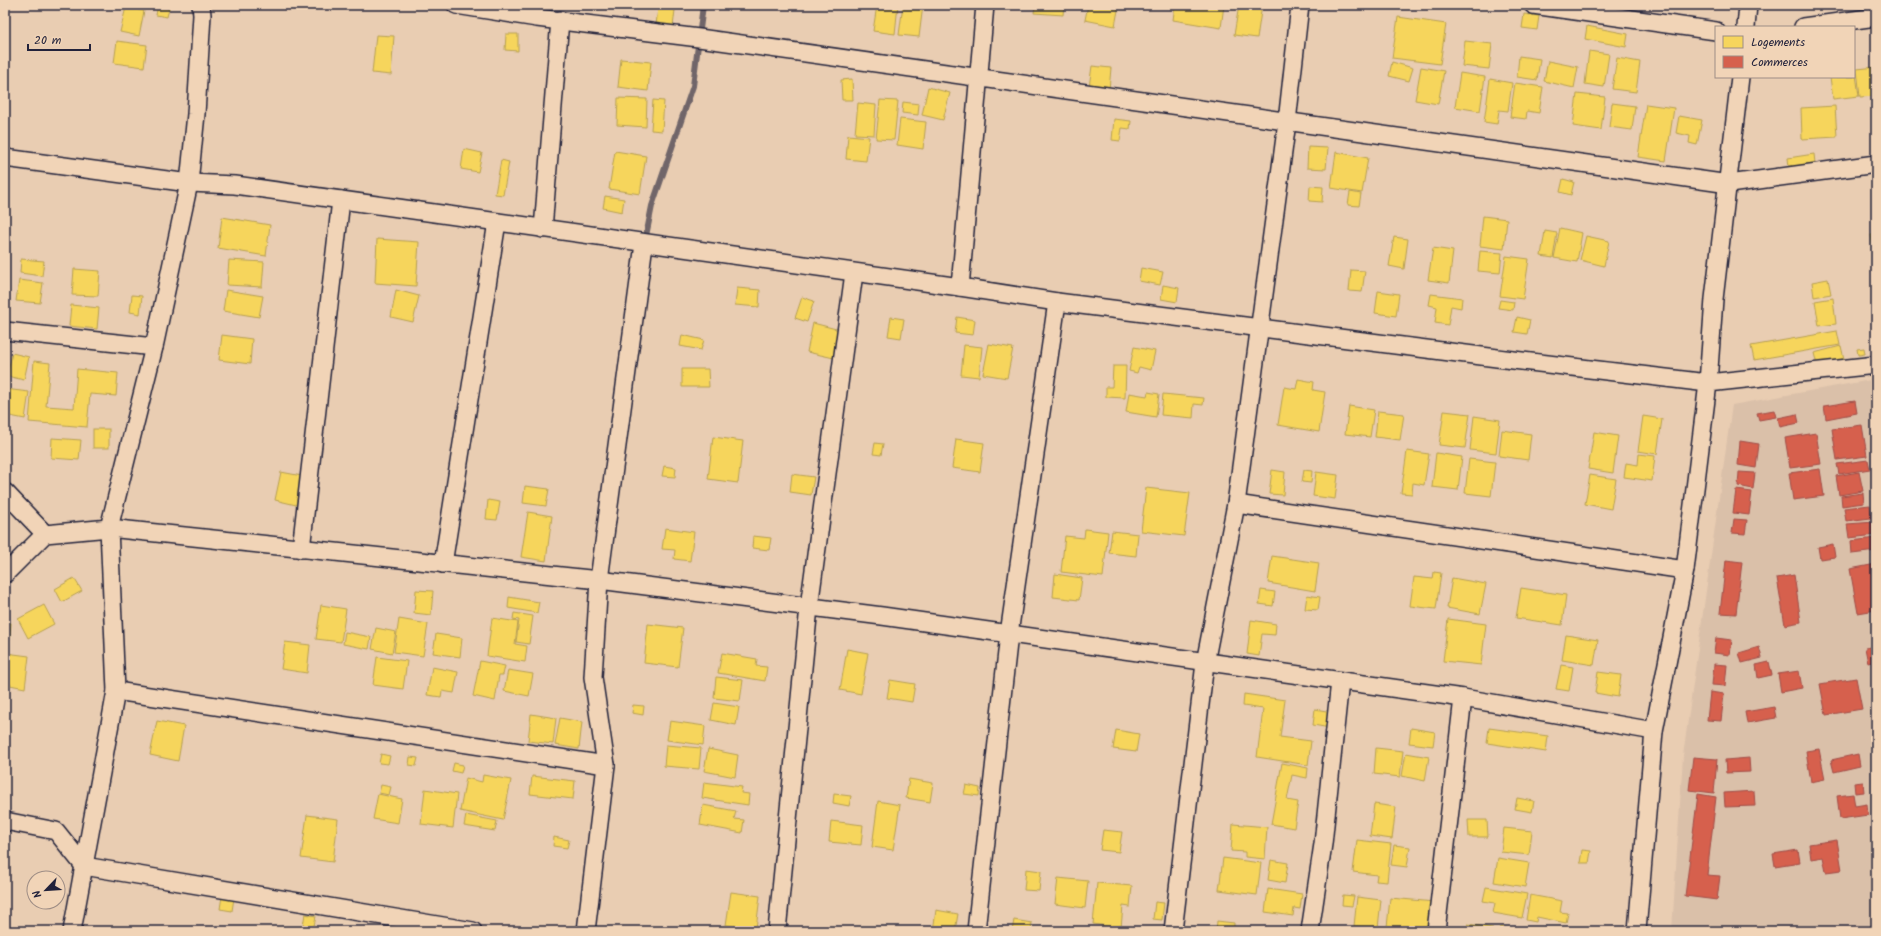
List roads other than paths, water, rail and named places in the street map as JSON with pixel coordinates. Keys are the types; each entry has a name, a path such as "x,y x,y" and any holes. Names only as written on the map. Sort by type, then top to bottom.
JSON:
{"street":[{"path":"72,931 116,691 109,528 154,347 189,183 196,106 202,15 201,5"},
{"path":"456,5 538,11 560,20 699,38 1729,184 1876,164"},
{"path":"960,287 985,5"},
{"path":"1173,931 1205,663 1236,504 1287,122 1300,5"},
{"path":"1532,5 1573,8 1715,31"},
{"path":"1746,26 1748,5"},
{"path":"1810,26 1876,17"},
{"path":"543,229 560,20"},
{"path":"1637,931 1654,730 1685,570 1708,383 1714,299 1729,184 1740,78"},
{"path":"5,158 189,183 235,185 644,244 960,287 1056,302 1708,383 1876,365"},
{"path":"301,550 341,200"},
{"path":"443,564 497,222"},
{"path":"586,931 606,765 593,677 599,580 644,244"},
{"path":"777,931 809,607 854,273"},
{"path":"976,931 1009,634 1056,302"},
{"path":"5,331 154,347"},
{"path":"5,492 46,534"},
{"path":"1236,504 1685,570"},
{"path":"5,574 46,534 109,528 301,550 599,580 809,607 1463,698 1654,730"},
{"path":"1310,931 1323,844 1340,681"},
{"path":"116,691 606,765"},
{"path":"1436,931 1463,698"},
{"path":"5,821 56,830 84,866 473,931"}],"waterway":[{"path":"645,241 652,206 693,86 703,5"}]}
